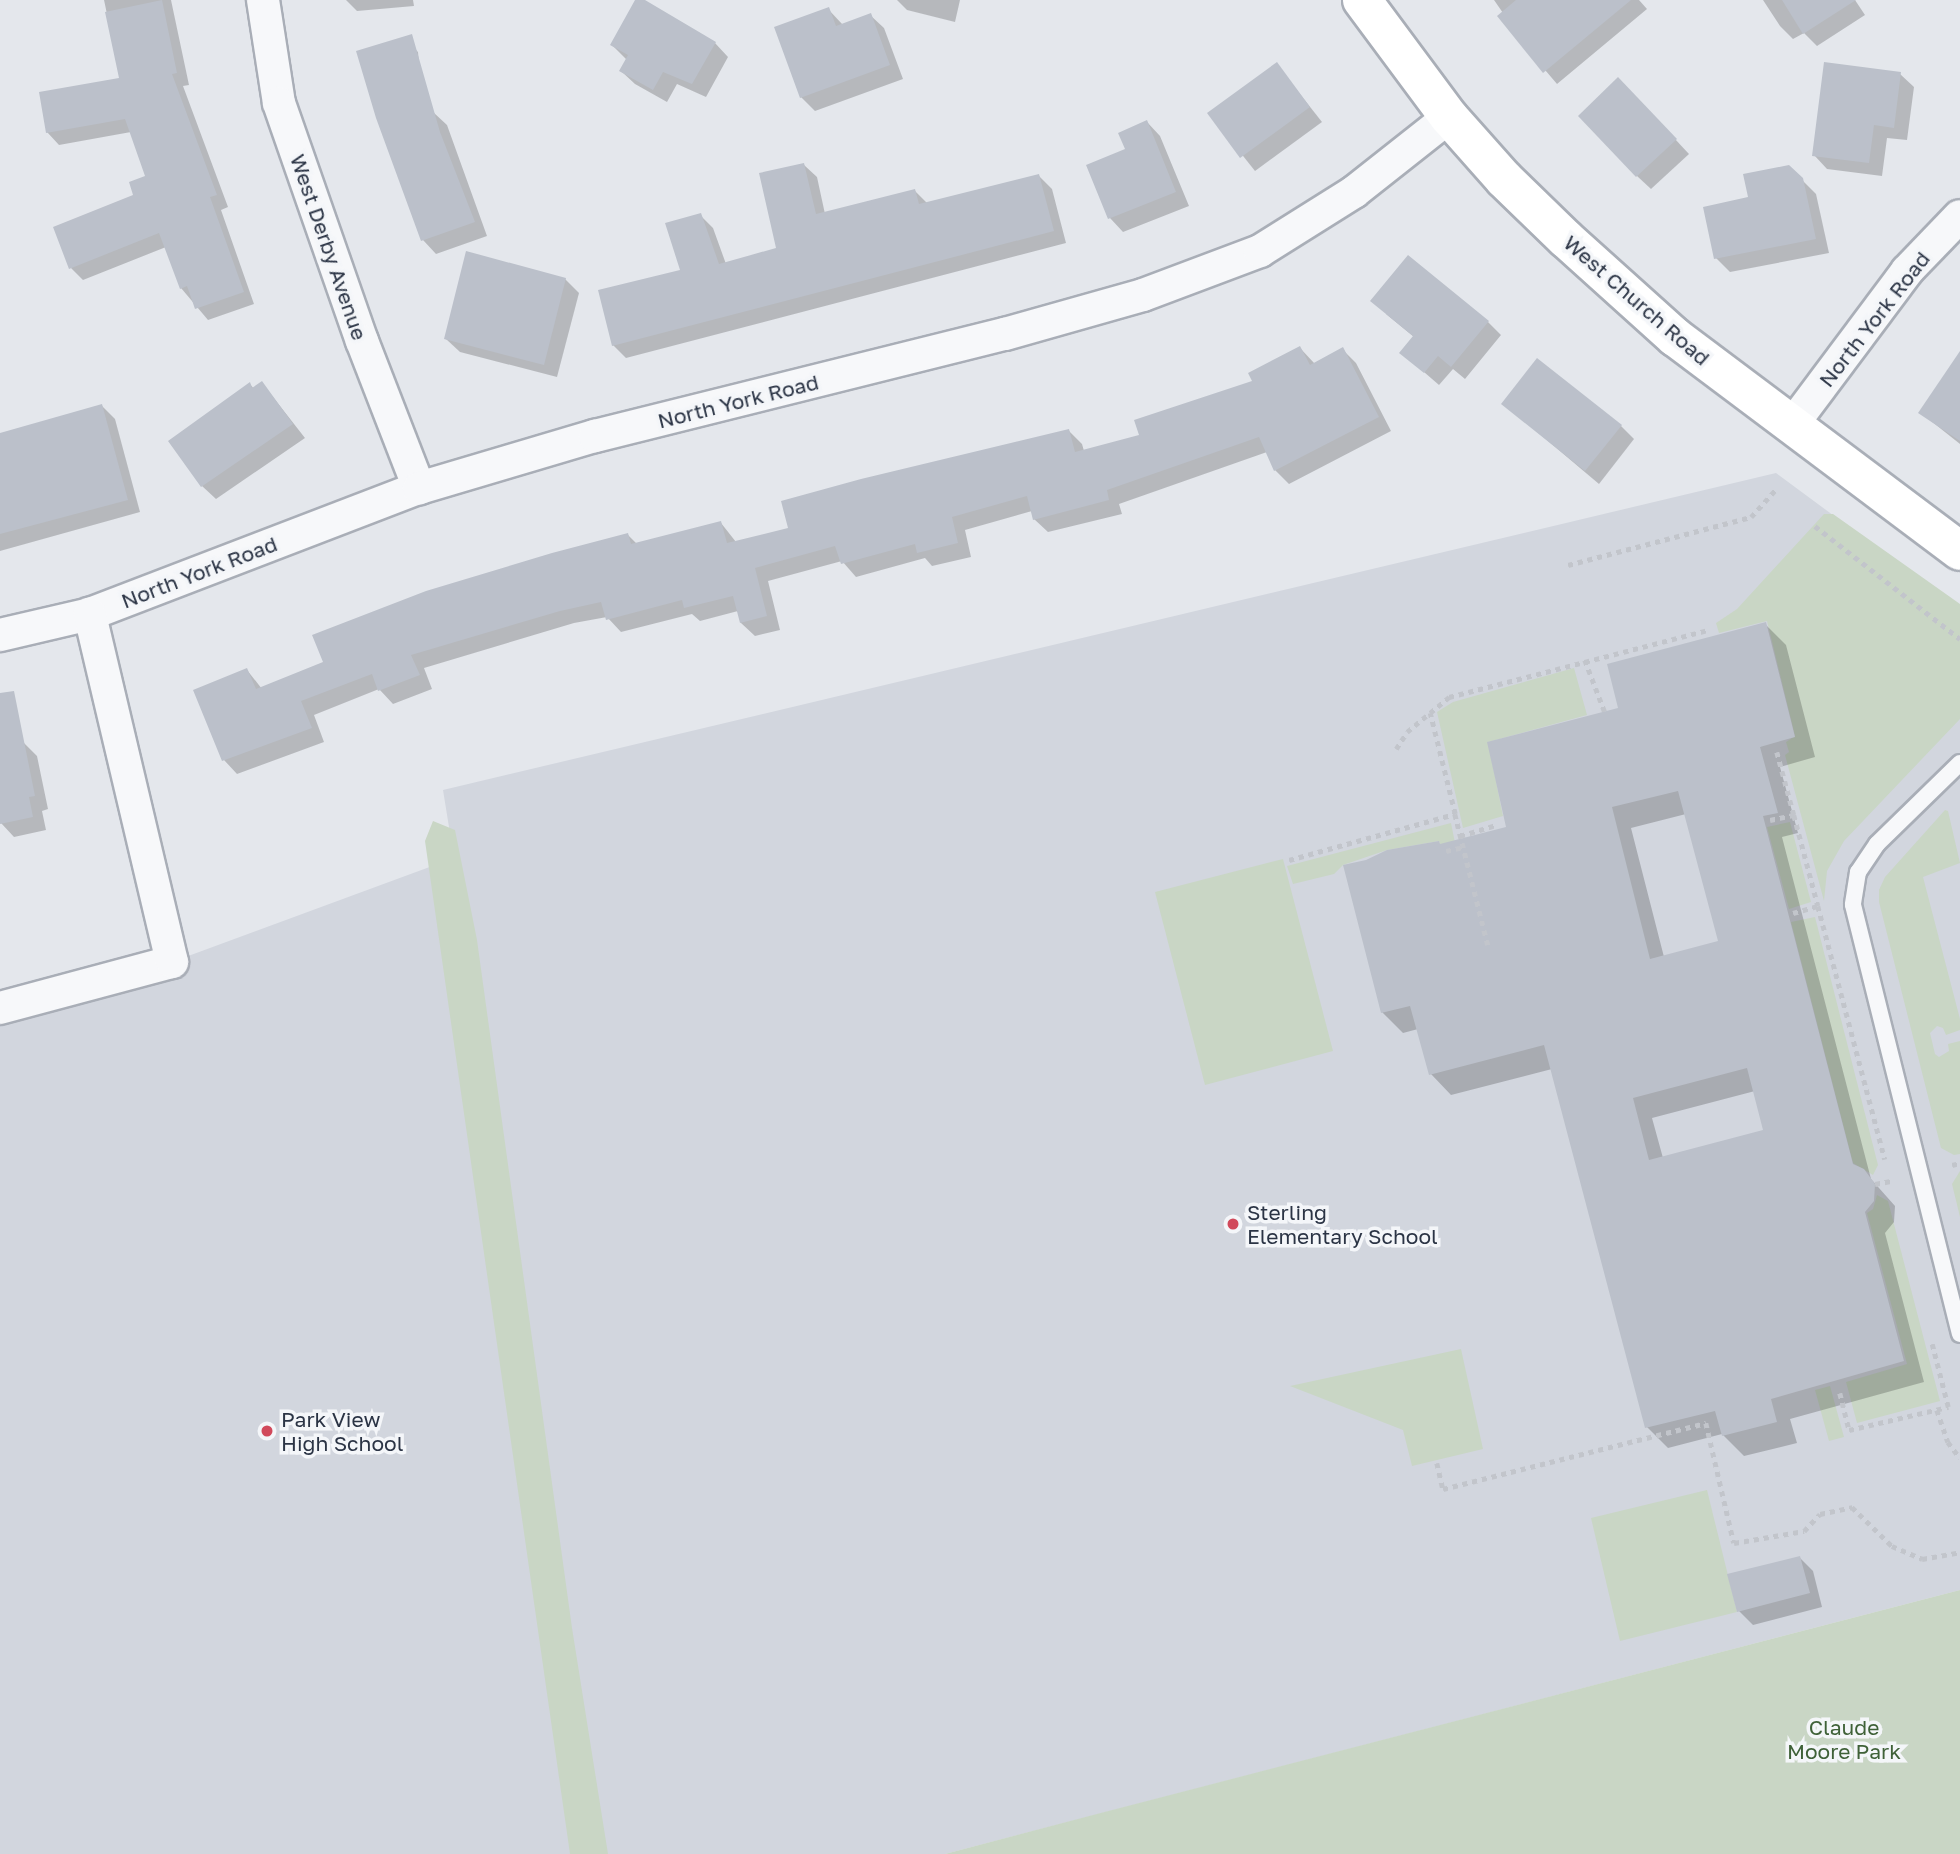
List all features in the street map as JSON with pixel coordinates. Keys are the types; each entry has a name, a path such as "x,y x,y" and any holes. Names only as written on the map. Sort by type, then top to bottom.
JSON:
{"main road":[{"name":"West Church Road","path":"1362,0 1449,117 1504,179 1586,257 1675,337 1960,551"}],"street":[{"name":"West Derby Avenue","path":"263,0 279,103 362,341 419,488"},
{"name":"North York Road","path":"0,635 90,614 419,488 595,436 1004,334 1143,295 1260,251 1354,192 1449,117"},
{"name":"North York Road","path":"1792,425 1907,271 1960,216"},
{"path":"0,1008 172,962 90,614"}],"lane":[{"path":"1958,765 1877,844 1857,872 1853,905 1960,1334"}],"path":[{"path":"1568,565 1751,517 1777,488"},
{"path":"1815,526 1960,639"},
{"path":"1396,749 1407,732 1449,697 1709,629"},
{"path":"1585,660 1606,715"},
{"path":"1430,713 1488,945"},
{"path":"1777,752 1894,1194"},
{"path":"1289,860 1455,814"},
{"path":"1770,820 1794,815"},
{"path":"1461,836 1496,825"},
{"path":"1446,851 1463,847"},
{"path":"1793,913 1818,906"},
{"path":"1952,1165 1960,1163"},
{"path":"1875,1184 1891,1181"},
{"path":"1840,1392 1849,1430 1948,1407 1931,1340"},
{"path":"1937,1410 1948,1442 1960,1458"},
{"path":"1437,1463 1443,1489 1706,1423 1734,1543 1804,1531 1820,1514 1852,1507 1892,1546 1922,1559 1960,1552"}],"shaded area":[{"name":"Sterling Elementary School","path":"1776,473 1960,609 1960,1590 945,1854 0,1854 0,1008 172,962 454,858 443,790"}],"green space":[{"path":"1824,514 1833,514 1960,604 1960,719 1844,841 1827,871 1824,901 1785,755 1789,752 1786,742 1795,736 1767,621 1719,633 1716,623 1737,609"},
{"path":"1574,668 1587,715 1488,742 1503,816 1463,828 1437,712 1453,702"},
{"path":"1945,810 1948,811 1960,863 1923,877 1960,1019 1960,1030 1946,1035 1943,1028 1937,1026 1930,1033 1935,1054 1939,1057 1949,1051 1948,1044 1960,1041 1960,1154 1954,1155 1941,1148 1879,902 1879,890 1885,877"},
{"path":"433,821 455,830 477,940 572,1628 608,1854 570,1854 425,841"},
{"path":"1790,822 1811,902 1789,909 1767,827"},
{"path":"1451,823 1455,843 1441,846 1439,841 1387,850 1343,865 1334,874 1293,884 1287,866"},
{"path":"1283,859 1333,1051 1205,1085 1155,892"},
{"path":"1815,917 1878,1165 1873,1175 1853,1163 1791,922"},
{"path":"1960,1171 1960,1217 1952,1184"},
{"path":"1877,1195 1888,1201 1940,1401 1857,1423 1846,1382 1907,1364 1867,1213 1873,1209"},
{"path":"1461,1349 1483,1449 1412,1466 1403,1430 1290,1386"},
{"path":"1830,1386 1844,1437 1829,1441 1815,1390"},
{"path":"1707,1490 1737,1612 1620,1641 1591,1518"},
{"name":"Claude Moore Park","path":"1960,1590 1960,1854 945,1854 1093,1815"}],"building":[{"path":"162,0 177,73 172,74 217,195 210,197 244,292 195,309 187,286 180,289 159,233 69,269 53,227 133,195 129,182 145,176 125,119 46,133 39,92 119,78 105,12"},
{"path":"635,0 645,0 716,42 692,84 663,72 653,90 619,71 628,55 610,45"},
{"path":"1516,0 1631,0 1543,73 1497,16"},
{"path":"1782,0 1856,0 1803,34"},
{"path":"829,7 836,26 871,13 890,65 800,98 774,27"},
{"path":"412,34 440,132 475,222 421,241 376,118 356,51"},
{"path":"1277,62 1310,107 1240,158 1207,113"},
{"path":"1824,62 1901,72 1894,128 1874,125 1869,163 1812,156"},
{"path":"1618,77 1677,139 1636,177 1578,116"},
{"path":"1147,120 1176,192 1108,219 1086,165 1125,149 1118,133"},
{"path":"804,163 816,214 915,189 919,204 1039,174 1054,231 612,346 598,290 680,270 665,223 701,213 719,264 776,248 759,173"},
{"path":"1789,165 1803,178 1816,239 1714,259 1703,207 1748,197 1743,174"},
{"path":"466,251 566,278 544,365 444,339"},
{"path":"1408,255 1489,321 1451,367 1438,356 1424,373 1399,353 1413,336 1370,301"},
{"path":"1300,346 1310,365 1343,347 1379,417 1274,471 1259,437 1107,490 1109,500 1033,520 1027,496 952,517 958,543 917,553 915,544 841,564 835,546 755,568 767,616 740,623 733,596 684,608 682,600 606,620 601,602 560,611 411,655 420,675 378,691 372,674 301,701 312,728 222,761 193,690 247,668 256,689 323,662 312,635 426,591 552,553 628,533 631,544 721,521 727,543 788,528 781,501 861,479 1069,429 1075,452 1139,435 1134,420 1252,381 1248,373"},
{"path":"1960,351 1960,441 1918,413"},
{"path":"1537,358 1622,425 1585,471 1501,404"},
{"path":"262,381 293,424 201,487 168,441 250,382 252,388"},
{"path":"102,404 128,500 0,534 0,433"},
{"path":"1766,622 1795,737 1760,747 1778,813 1763,816 1853,1164 1864,1169 1875,1184 1874,1201 1865,1212 1904,1361 1771,1399 1777,1422 1722,1436 1715,1411 1645,1428 1544,1045 1429,1075 1410,1006 1381,1013 1343,865 1366,860 1387,850 1439,841 1440,844 1506,827 1487,742 1618,708 1607,664","holes":["1678,791 1718,941 1650,959 1612,807","1747,1068 1763,1130 1649,1160 1633,1098"]},
{"path":"14,691 35,796 29,797 33,817 0,824 0,693"},
{"path":"1800,1556 1810,1593 1737,1612 1727,1574"}],"place":[{"name":"Sterling Elementary School","path":"1233,1224"},
{"name":"Park View High School","path":"267,1431"}]}
